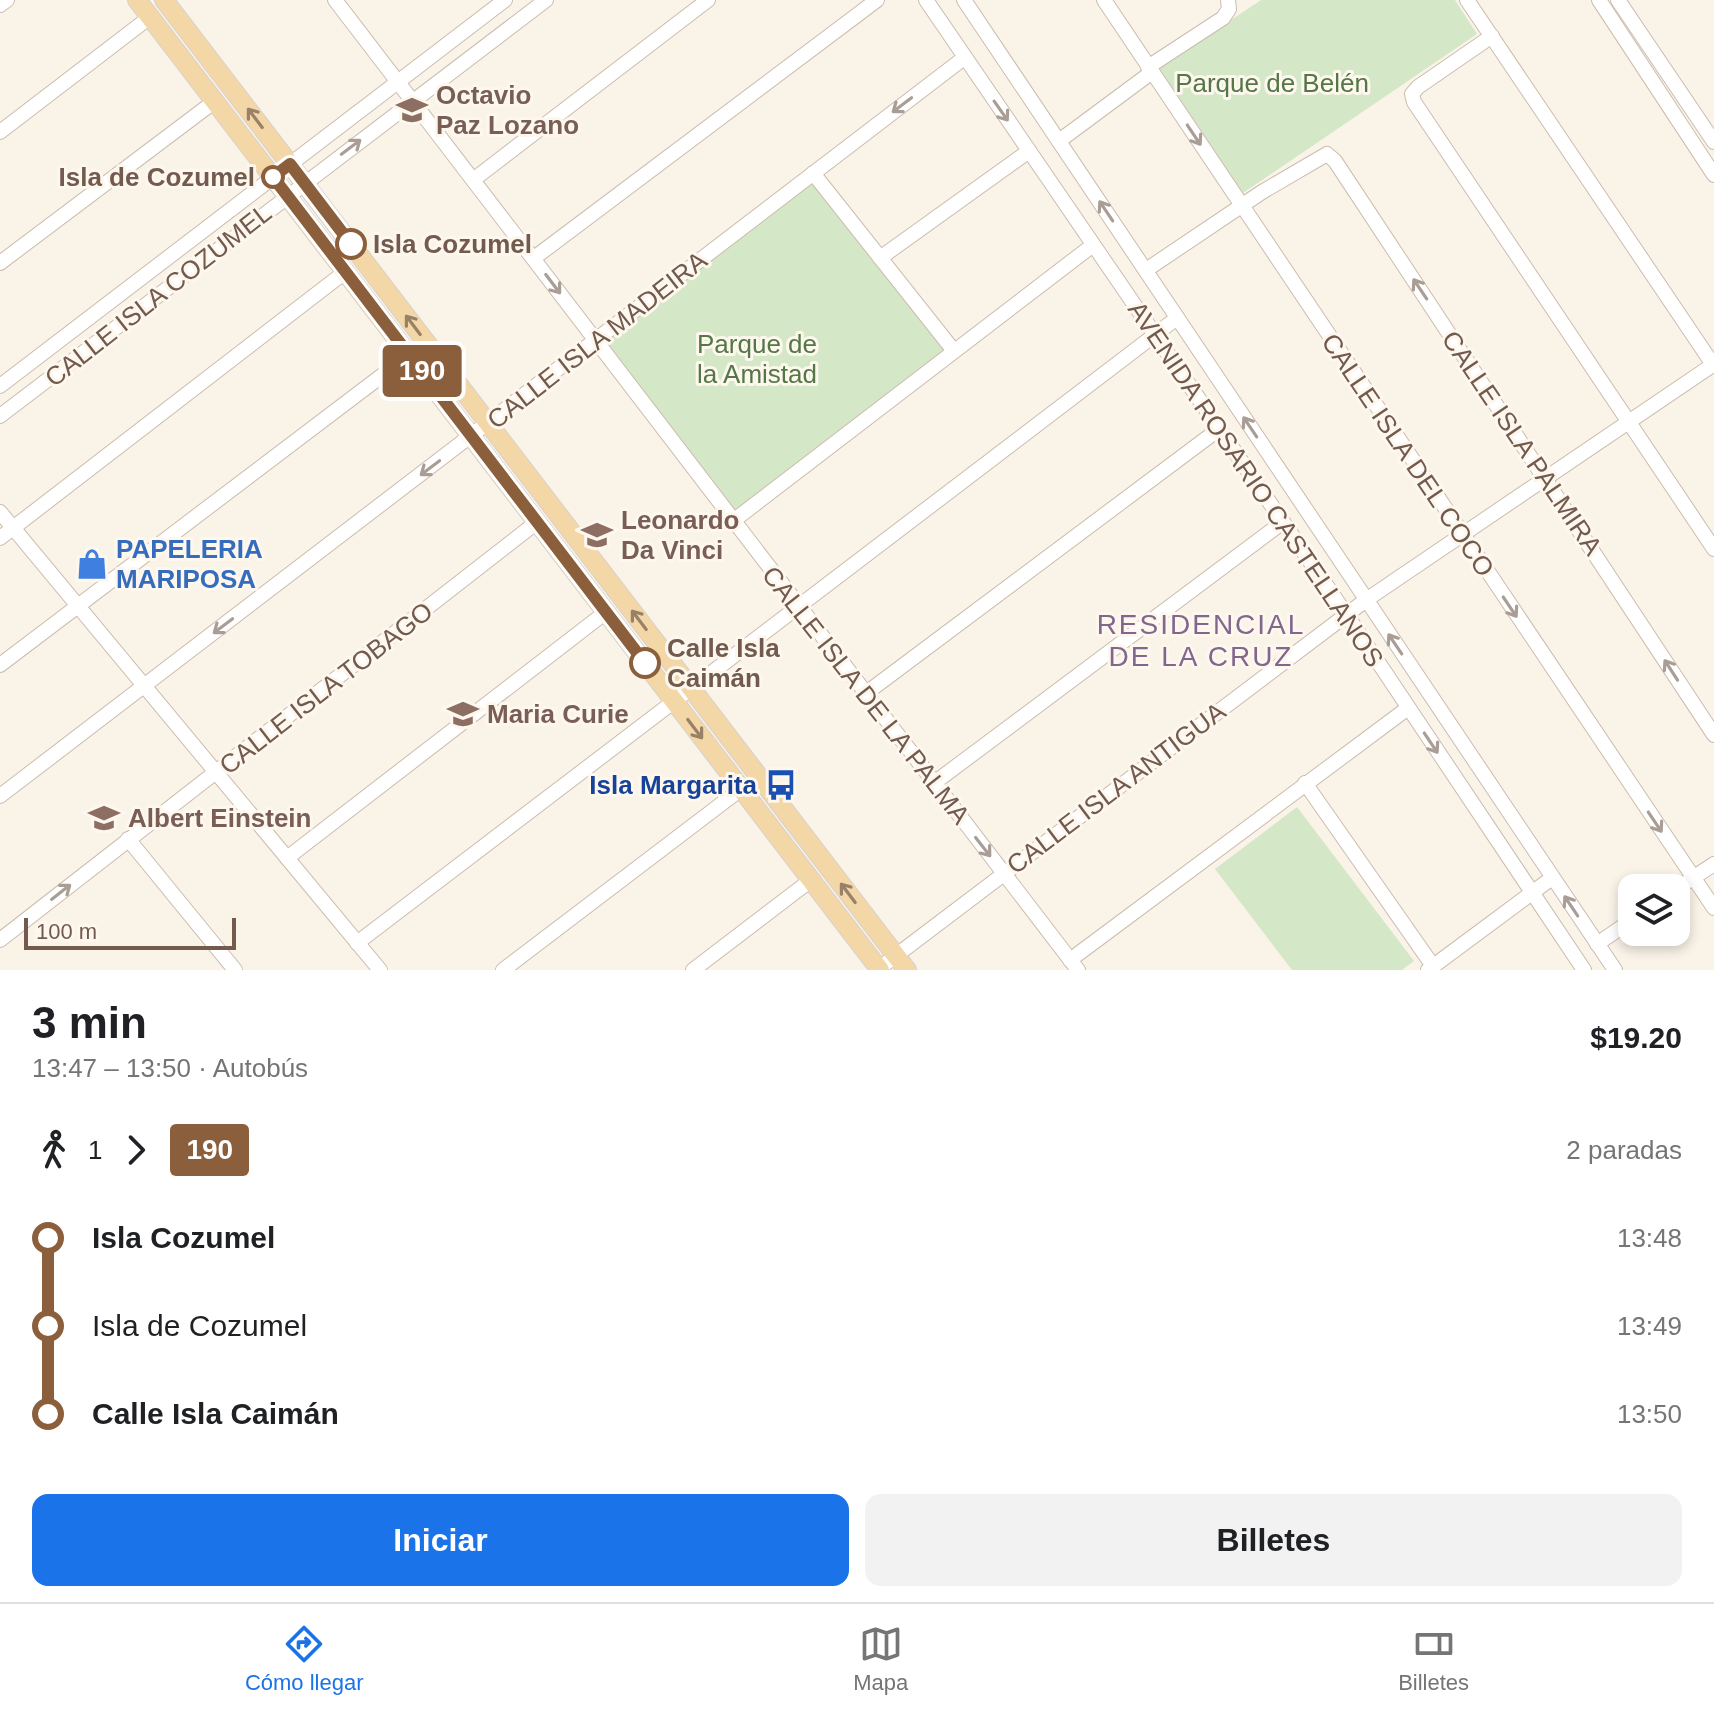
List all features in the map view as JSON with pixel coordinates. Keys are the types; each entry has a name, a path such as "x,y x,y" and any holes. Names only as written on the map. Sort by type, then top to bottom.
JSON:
{"main road":[{"path":"137,0 878,969"},
{"path":"164,0 901,963"}],"street":[{"path":"0,5 7,0"},
{"name":"CALLE ISLA DE LA PALMA","path":"335,0 1074,965"},
{"name":"CALLE ISLA COZUMEL","path":"0,386 505,0"},
{"name":"CALLE ISLA COZUMEL","path":"0,416 546,0"},
{"path":"473,180 708,0"},
{"path":"534,258 877,0"},
{"name":"AVENIDA ROSARIO CASTELLANOS","path":"926,0 1346,614 1584,970"},
{"name":"AVENIDA ROSARIO CASTELLANOS","path":"964,0 1615,970"},
{"name":"CALLE ISLA DEL COCO","path":"1104,0 1714,908"},
{"path":"1467,0 1714,365"},
{"path":"1599,0 1714,175"},
{"path":"1618,0 1714,142"},
{"path":"1059,141 1223,18 1228,4"},
{"path":"0,132 150,17"},
{"path":"1492,36 1412,94 1714,549"},
{"name":"CALLE ISLA MADEIRA","path":"0,796 964,58"},
{"path":"0,263 215,101"},
{"path":"880,258 1029,151"},
{"name":"CALLE ISLA PALMIRA","path":"1241,205 1327,154 1714,735"},
{"path":"813,173 954,351"},
{"path":"1146,270 1241,205"},
{"path":"733,521 1093,245"},
{"path":"0,538 345,272"},
{"path":"357,943 1177,318"},
{"path":"0,665 409,355"},
{"name":"CALLE ISLA ANTIGUA","path":"878,969 901,963 1003,873 1346,614 1461,533 1714,365"},
{"path":"865,694 1219,429"},
{"path":"0,512 380,970"},
{"name":"CALLE ISLA TOBAGO","path":"0,940 128,839 217,775 537,522"},
{"path":"934,783 1283,522"},
{"path":"287,858 606,612"},
{"path":"1074,965 1305,783 1408,708"},
{"path":"1305,783 1431,968 1552,878"},
{"path":"503,970 741,789"},
{"path":"128,839 235,970"},
{"path":"1692,878 1714,864"},
{"path":"693,970 811,880"},
{"path":"1597,944 1618,930"}],"green space":[{"name":"Parque de Belén","path":"1261,0 1455,0 1477,34 1243,193 1159,68"},
{"name":"Parque de la Amistad","path":"812,180 947,350 734,514 602,341"},
{"path":"1297,807 1414,961 1402,970 1292,970 1215,869"}],"bus line":[{"name":"190","path":"351,244 290,164 273,177 645,663"}],"place":[{"name":"Octavio Paz Lozano","path":"412,110"},
{"name":"Isla de Cozumel","path":"273,177"},
{"name":"Isla Cozumel","path":"351,244"},
{"name":"Leonardo Da Vinci","path":"597,535"},
{"name":"PAPELERIA MARIPOSA","path":"92,564"},
{"name":"Calle Isla Caimán","path":"645,663"},
{"name":"Maria Curie","path":"463,714"},
{"name":"Isla Margarita","path":"781,785"},
{"name":"Albert Einstein","path":"104,818"}],"district":[{"name":"RESIDENCIAL DE LA CRUZ","path":"1201,640"}]}
